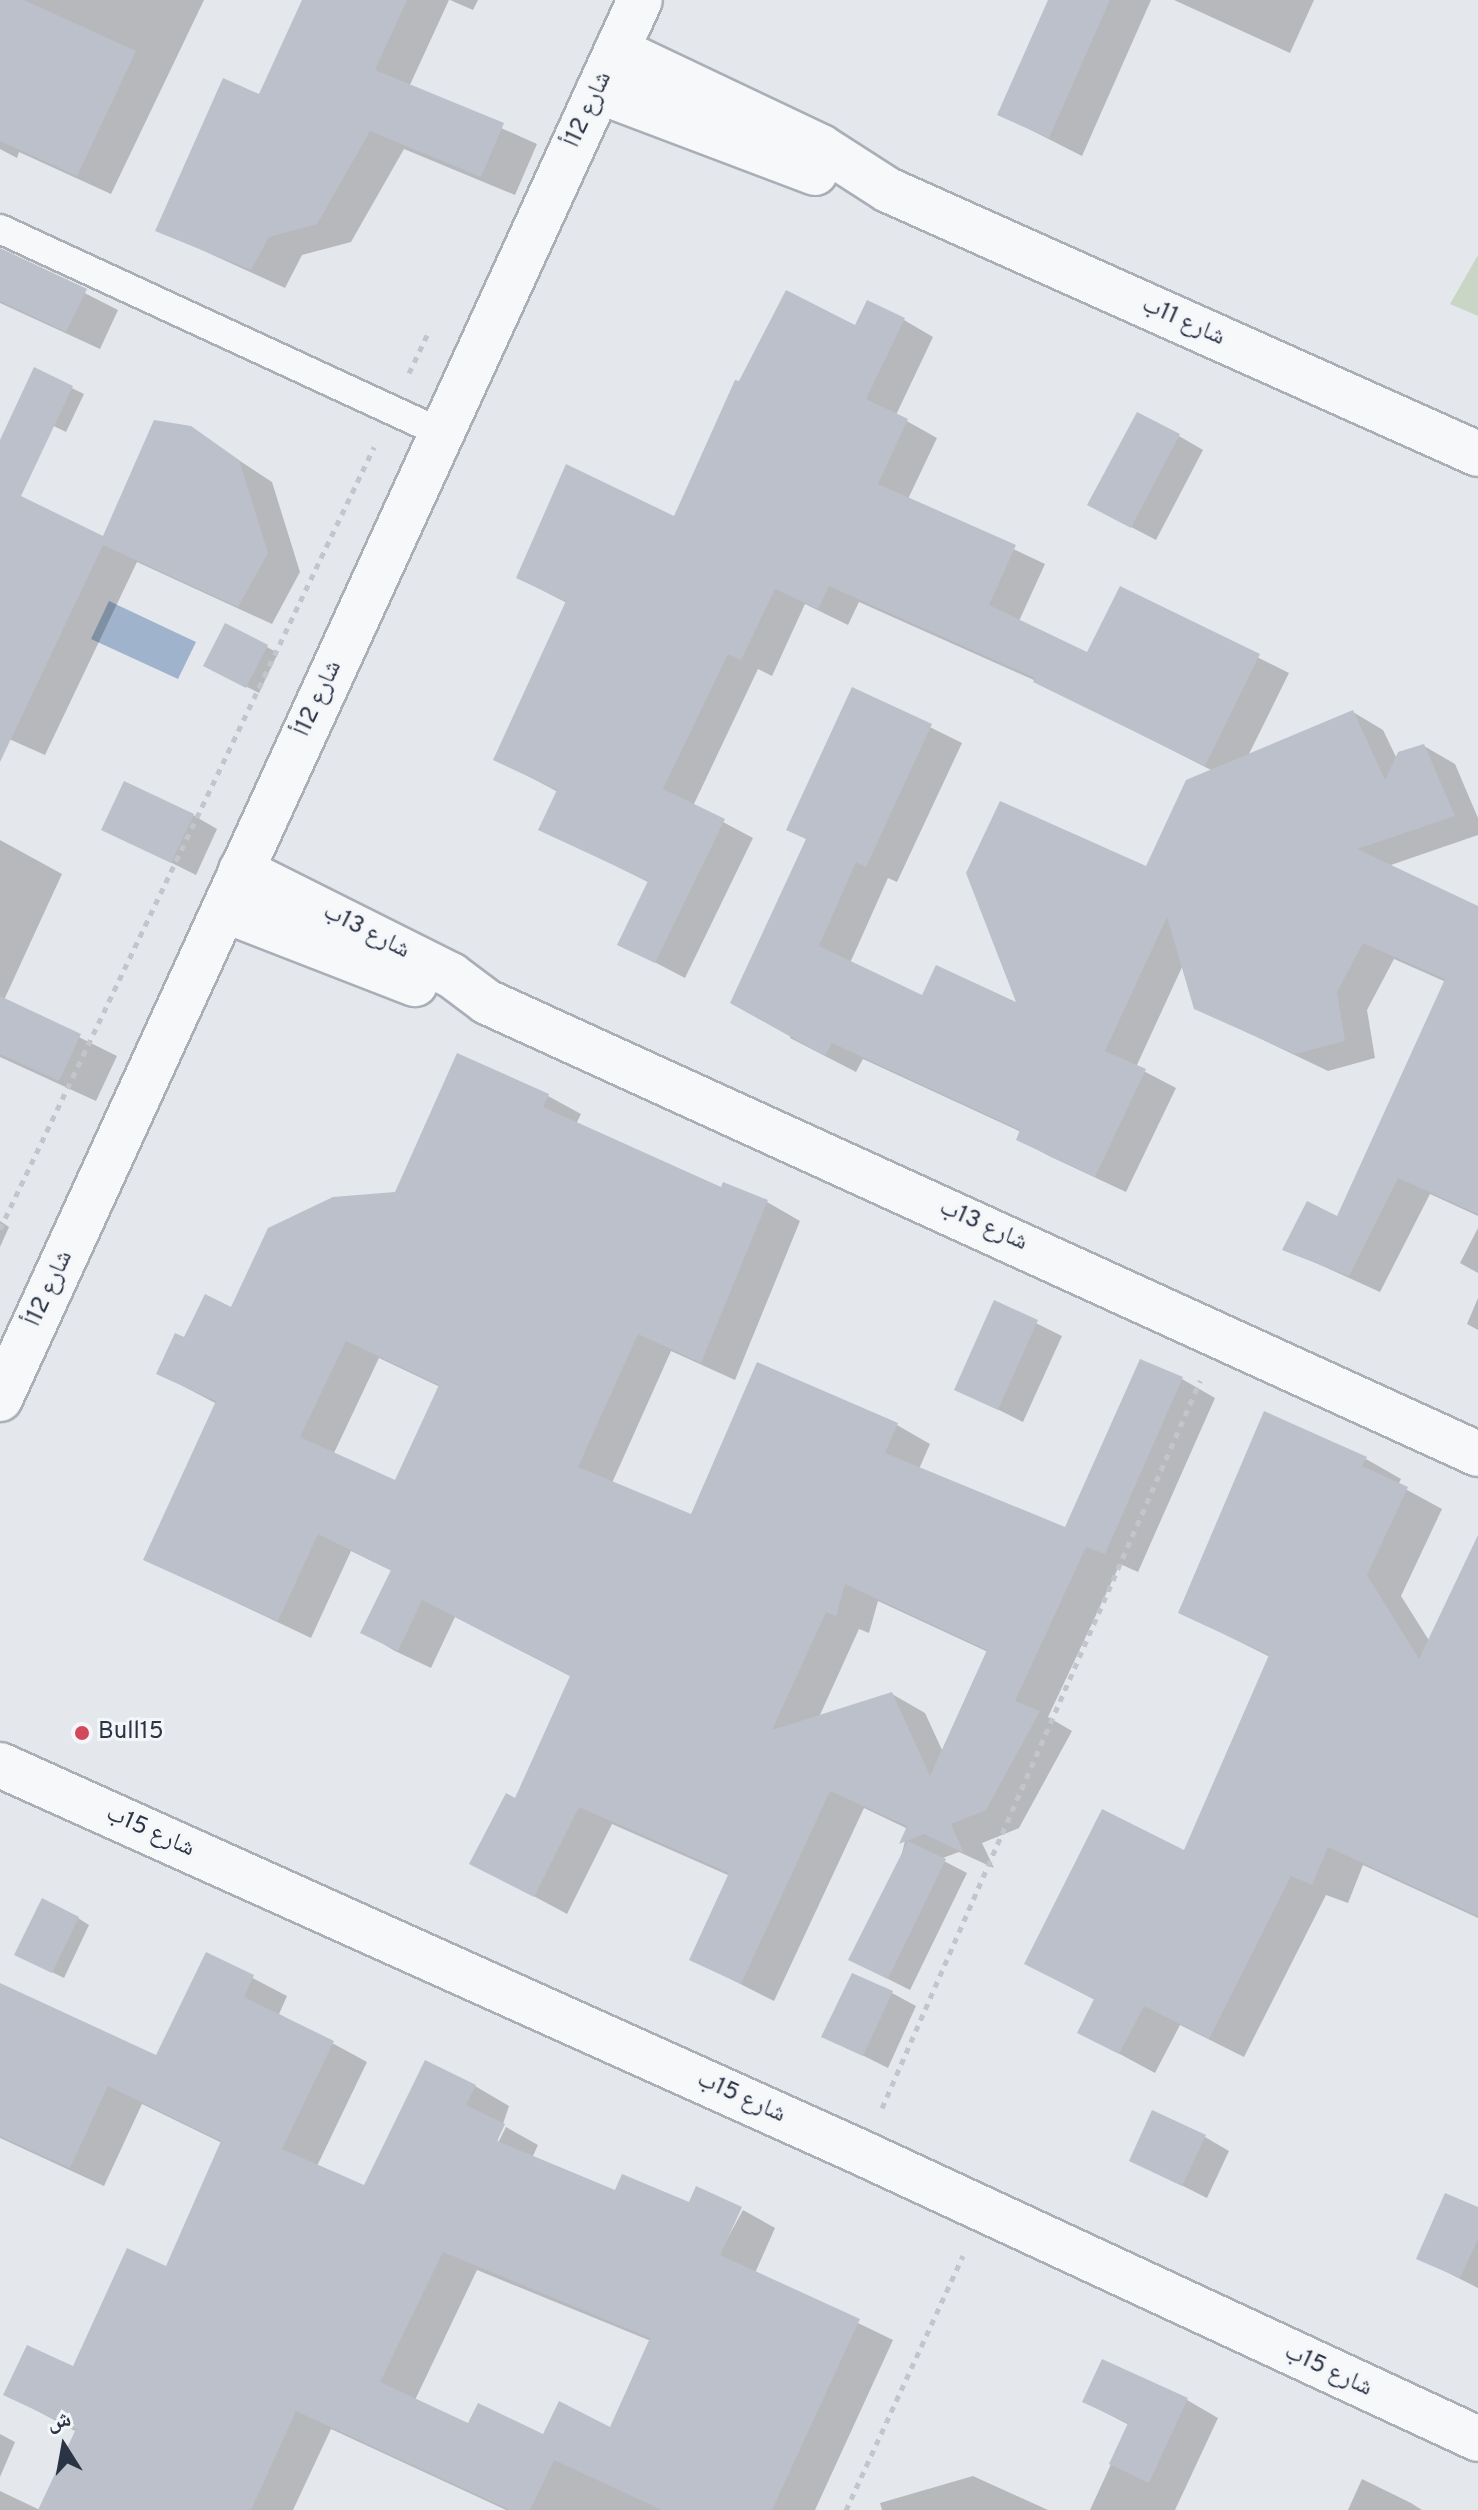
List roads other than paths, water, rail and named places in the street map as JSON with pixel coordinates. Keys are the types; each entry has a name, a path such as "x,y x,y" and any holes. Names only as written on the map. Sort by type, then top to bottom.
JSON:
{"street":[{"name":"شارع 12أ","path":"0,1399 640,0"},
{"name":"شارع 11ب","path":"617,50 821,147 888,190 1478,454"},
{"name":"شارع 11ب","path":"598,91 809,171 888,190"},
{"name":"شارع 13ب","path":"241,870 451,975 487,1002"},
{"name":"شارع 13ب","path":"224,910 412,984 487,1002 1220,1333 1478,1454"},
{"name":"شارع 15ب","path":"0,1765 862,2153 1478,2439"}],"lane":[{"path":"0,229 441,433"}],"water":[{"path":"109,601 196,642 178,679 91,639"}],"place":[{"name":"Bull15","path":"82,1733"}]}
